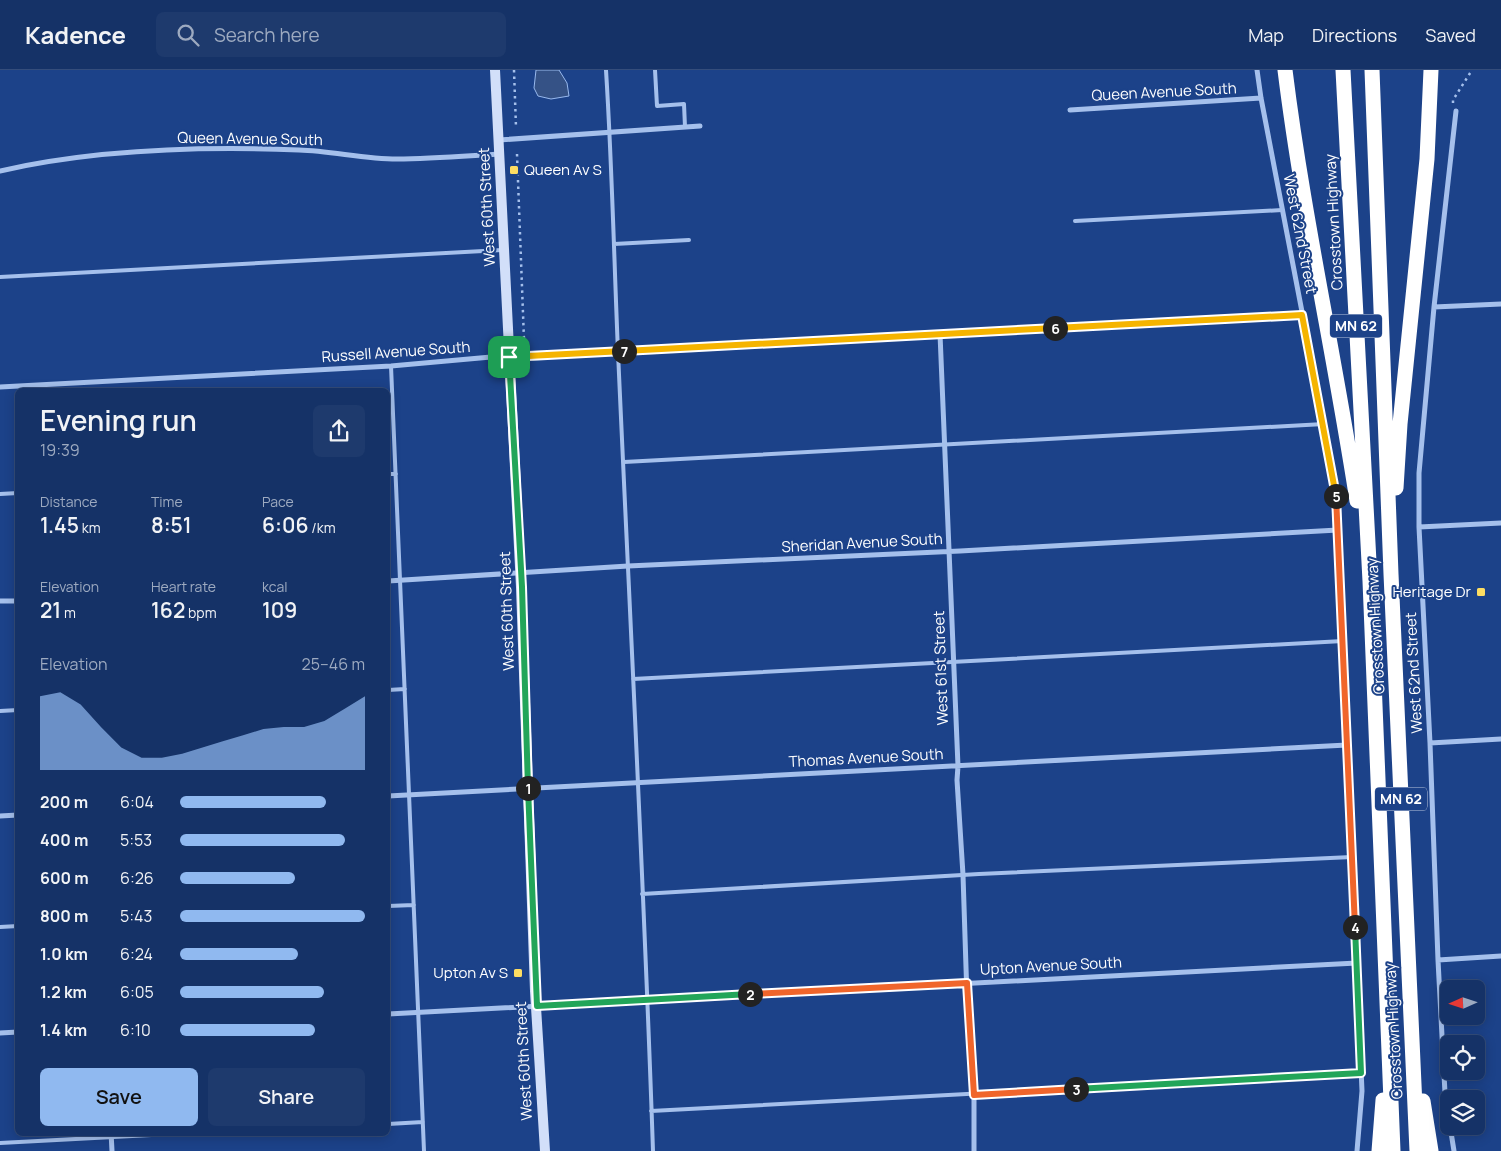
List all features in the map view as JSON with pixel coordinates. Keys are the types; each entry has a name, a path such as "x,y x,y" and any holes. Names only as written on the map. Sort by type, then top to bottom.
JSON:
{"highway":[{"path":"1285,70 1303,195 1345,425 1370,581"},
{"name":"Crosstown Highway","path":"1343,70 1370,581 1393,1151"},
{"name":"Crosstown Highway","path":"1372,70 1391,574 1417,1151"},
{"path":"1391,574 1400,424 1427,159 1431,70"},
{"path":"1379,1151 1388,1021"},
{"path":"1411,1023 1431,1151"}],"street":[{"name":"West 60th Street","path":"495,70 521,573 537,1006 545,1151"},
{"name":"West 62nd Street","path":"1257,70 1336,489 1362,1090 1357,1151"},
{"name":"Queen Avenue South","path":"1070,110 1261,98"},
{"name":"West 62nd Street","path":"1445,1090 1419,527 1419,473 1454,110"},
{"path":"499,140 700,126"},
{"name":"Queen Avenue South","path":"0,171 83,158 141,152 213,148 301,150 398,159 500,154"},
{"path":"1434,308 1501,304"},
{"name":"Russell Avenue South","path":"0,387 391,366 509,357 1302,315"},
{"name":"West 61st Street","path":"940,334 952,661 958,766 957,780 974,1095 974,1151"},
{"path":"78,383 79,388"},
{"path":"1419,527 1501,523"},
{"name":"Sheridan Avenue South","path":"390,581 628,566 1338,530"},
{"path":"0,601 15,600"},
{"path":"1430,743 1501,739"},
{"name":"Thomas Avenue South","path":"390,796 1347,745"},
{"path":"0,816 15,815"},
{"path":"1438,960 1501,956"},
{"name":"Upton Avenue South","path":"390,1014 1357,963"},
{"path":"0,1033 15,1032"},
{"path":"1451,1135 1454,1151"},
{"path":"111,1136 112,1151"}],"lane":[{"path":"606,70 648,999 653,1151"},
{"path":"655,70 657,106 684,104 685,127"},
{"path":"1075,222 1282,210"},
{"path":"614,244 689,240"},
{"path":"0,276 504,250"},
{"path":"391,366 424,1151"},
{"path":"624,462 1324,424"},
{"path":"390,474 396,474"},
{"path":"0,494 15,493"},
{"path":"633,679 1343,641"},
{"path":"390,690 405,689"},
{"path":"0,711 15,710"},
{"path":"642,894 962,875 1352,857"},
{"path":"390,906 414,905"},
{"path":"0,927 15,926"},
{"path":"651,1111 1361,1073"},
{"path":"390,1124 423,1122"},
{"path":"0,1143 97,1136"}],"path":[{"path":"514,70 516,127"},
{"path":"1454,110 1453,100 1472,70"},
{"path":"517,154 524,340"}],"water":[{"path":"536,70 559,70 567,83 569,96 551,99 538,96 534,88"}],"place":[{"name":"Queen Av S","path":"514,170"},
{"name":"Heritage Dr","path":"1481,592"},
{"name":"Upton Av S","path":"518,973"}],"route":[{"path":"1302,315 1336,489 1361,1073 974,1095 967,983 537,1006 522,587 509,357 1302,315"}]}
